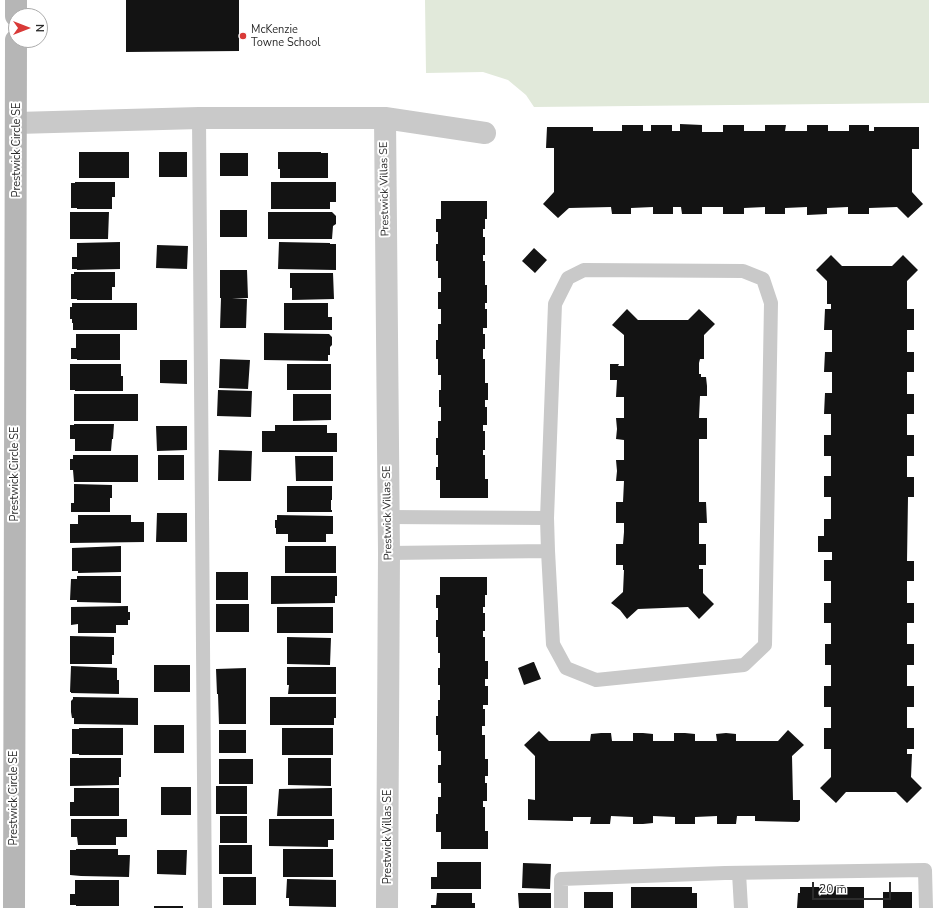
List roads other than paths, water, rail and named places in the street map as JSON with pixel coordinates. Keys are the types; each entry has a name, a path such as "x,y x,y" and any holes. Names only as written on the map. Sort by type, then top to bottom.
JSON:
{"street":[{"name":"Prestwick Circle SE","path":"14,908 7,696 17,123 16,48"},
{"path":"17,123 199,118 384,118 485,133"},
{"name":"Prestwick Villas SE","path":"384,118 389,553 387,908"}],"lane":[{"path":"199,118 205,908"},
{"path":"584,270 743,271 763,279 771,303 765,645 744,665 596,680 566,668 553,644 547,518 555,304 568,278 584,270"},
{"path":"388,517 547,518"},
{"path":"389,553 548,551"},
{"path":"561,908 561,879 739,873 925,870 926,908"},
{"path":"739,873 741,908"}],"place":[{"name":"McKenzie Towne School","path":"243,36"}]}
